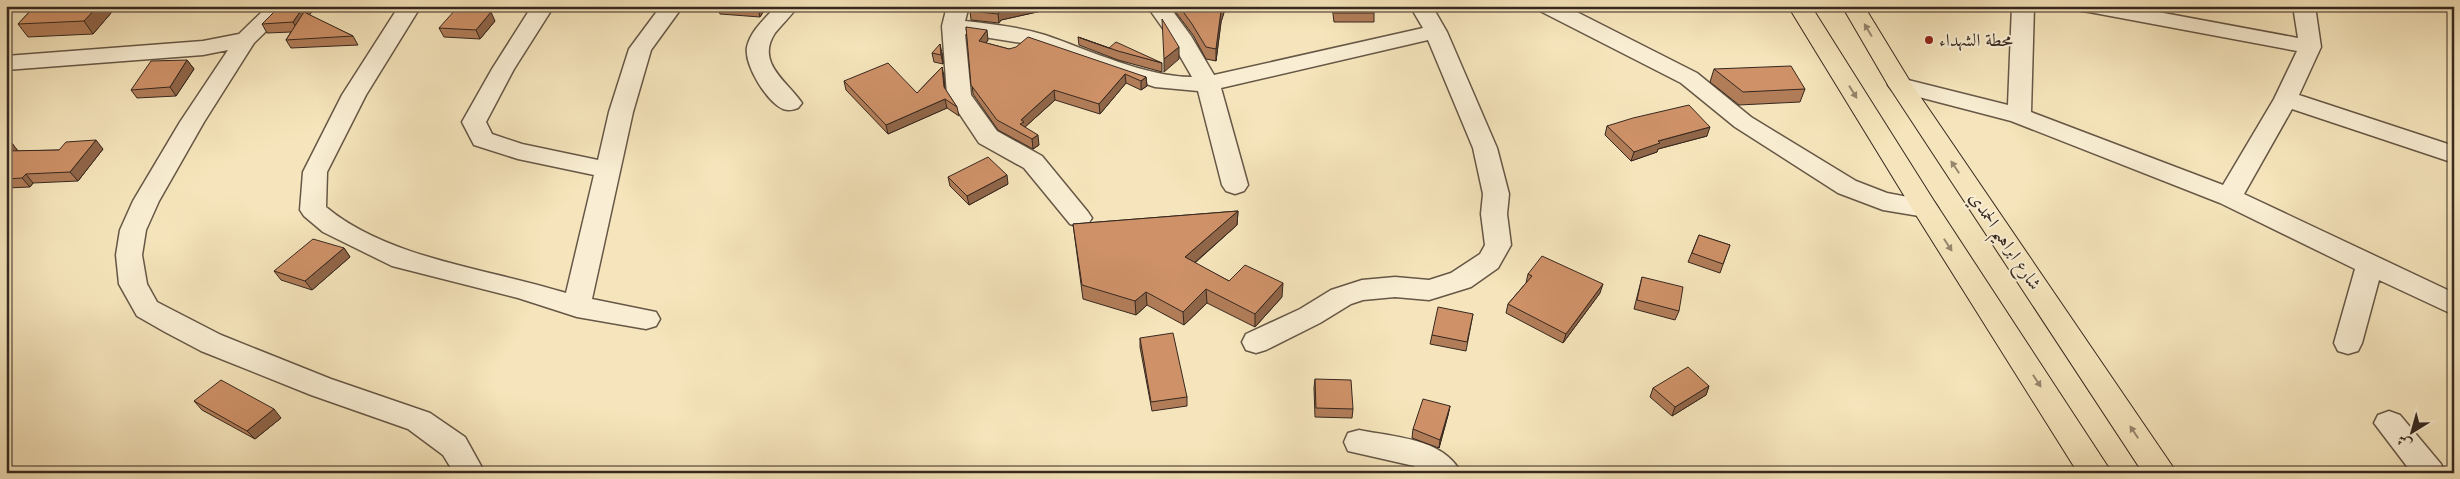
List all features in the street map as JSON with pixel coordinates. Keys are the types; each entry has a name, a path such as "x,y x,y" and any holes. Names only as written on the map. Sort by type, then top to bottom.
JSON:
{"main road":[{"path":"1799,6 1925,208 2096,473"},
{"name":"شارع ابراهيم الحمدي","path":"1853,6 1900,84 2161,473"}],"street":[{"path":"281,6 246,39 192,122 146,201 133,230 129,255 133,284 148,309 182,329 321,387 419,421 454,446 470,473"},
{"path":"410,6 354,95 315,172 313,210 332,226 401,259 521,289 577,307 646,319"},
{"path":"543,6 503,69 474,122 483,139 518,151 608,170"},
{"path":"577,307 608,170 640,50 672,6"},
{"path":"787,6 782,16 766,29 759,42 757,59 769,83 790,103"},
{"path":"1158,6 1180,36 1208,84 1235,185"},
{"path":"1256,342 1310,316 1340,297 1362,290 1395,287 1429,290 1461,280 1489,262 1498,245 1494,214 1496,194 1486,148 1436,32 1421,6"},
{"path":"1548,6 1688,78 1743,122 1847,187 1883,201 1925,208"},
{"path":"2019,116 2023,6"},
{"path":"2089,6 2310,47"},
{"path":"2229,197 2286,99 2310,47 2304,6"},
{"path":"1079,218 1033,162 988,137 959,95 955,16 998,31 1034,39 1155,80 1184,84 1208,84 1436,32"},
{"path":"6,63 203,48 246,39"},
{"path":"1900,84 2019,116 2229,197 2369,266 2454,305"},
{"path":"2286,99 2454,155"},
{"path":"2348,344 2369,266"},
{"path":"2389,423 2430,473"},
{"path":"1359,442 1422,455 1446,473"}],"building":[{"path":"35,6 98,6 84,21 18,24"},
{"path":"280,6 304,6 293,22 262,24"},
{"path":"734,6 759,6 758,8"},
{"path":"973,6 1022,6 1000,11 998,14 970,11"},
{"path":"1179,6 1222,6 1216,49 1206,47"},
{"path":"1334,6 1372,6 1374,13 1334,13"},
{"path":"456,9 491,12 476,30 439,28"},
{"path":"304,12 353,36 286,40"},
{"path":"1162,19 1179,47 1164,59"},
{"path":"966,27 987,30 979,41 1009,49 1016,47 1028,37 1146,77 1141,81 1125,74 1099,104 1054,90 1021,120 1024,122 1020,124 1038,135 1032,139 997,120 971,85"},
{"path":"1116,42 1162,63 1118,51 1109,48"},
{"path":"940,44 941,55 932,53"},
{"path":"187,60 170,87 131,90 151,61"},
{"path":"888,63 917,93 942,67 944,87 957,107 945,99 886,125 844,81"},
{"path":"1791,66 1805,89 1743,92 1714,69"},
{"path":"1689,105 1710,127 1658,141 1660,143 1634,152 1607,126 1633,118"},
{"path":"96,140 70,172 26,174 22,178 6,179 6,151 59,150 66,142"},
{"path":"988,157 1007,175 967,196 948,177"},
{"path":"1238,211 1185,257 1229,281 1245,265 1283,283 1255,314 1206,289 1183,312 1146,292 1135,301 1082,285 1073,224"},
{"path":"1699,235 1730,245 1723,264 1692,253"},
{"path":"313,239 344,248 305,281 274,271"},
{"path":"1542,256 1603,284 1566,334 1508,304 1532,276 1528,274"},
{"path":"1642,277 1683,287 1679,311 1637,300"},
{"path":"1438,307 1473,314 1467,342 1432,335"},
{"path":"1173,333 1187,397 1151,402 1140,338"},
{"path":"1688,367 1709,386 1675,407 1653,388"},
{"path":"1315,379 1351,380 1353,409 1316,408"},
{"path":"221,380 274,409 247,431 194,401"},
{"path":"1423,399 1450,406 1440,440 1413,429"}],"place":[{"name":"محطة الشهداء","path":"1929,40"}]}
